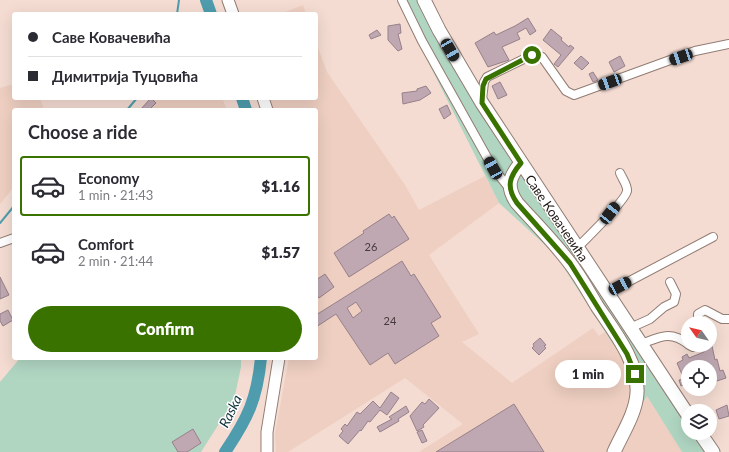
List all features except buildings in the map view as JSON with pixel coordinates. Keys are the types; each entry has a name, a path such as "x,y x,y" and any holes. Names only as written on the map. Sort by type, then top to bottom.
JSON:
{"main road":[{"path":"418,0 434,21"},
{"name":"Саве Ковачевића","path":"424,0 434,21 482,103 681,404"},
{"path":"521,163 512,176 510,190 517,203 570,263 619,340 634,368 637,392 636,401 632,414 614,452"},
{"path":"705,440 713,452"}],"street":[{"path":"228,0 232,12"},
{"path":"402,0 422,41 493,168 510,190"},
{"path":"482,103 483,86 486,79 532,55 542,57 566,91 574,95 695,51 729,44"},
{"path":"577,248 610,213 626,193 627,188 620,173"},
{"path":"607,293 713,237"},
{"path":"0,243 12,239"},
{"path":"630,328 650,319 664,307 674,302 676,294 670,282"},
{"path":"698,316 698,314 705,310 716,316"},
{"path":"717,316 722,319 729,319"},
{"path":"641,344 668,335 681,340"},
{"path":"267,452 268,432 279,360"}],"shaded area":[{"path":"303,5 305,12 285,12"},
{"path":"318,47 327,72 405,185 419,210 485,176 499,203 429,255 479,334 462,342 512,383 593,328 599,336 605,332 629,369 633,385 631,405 608,452 419,452 463,424 405,378 288,452 276,452 275,434 289,360 318,360 318,108 273,108 271,100 318,100"},
{"path":"12,85 12,100 41,100 43,108 12,108 12,189 0,204 0,88"},
{"path":"151,100 223,100 226,108 143,108"},
{"path":"647,396 682,452 620,452"}],"green space":[{"path":"397,0 428,0 448,40 683,404 681,404 681,440 710,440 718,452 682,452 647,396 638,412 629,369 555,254 499,203"},
{"path":"18,360 241,360 241,367 234,400 201,452 0,452 0,382"}],"waterway":[{"path":"177,12 179,0"},
{"name":"Raska","path":"206,0 210,12"},
{"path":"129,108 135,100"},
{"name":"Raska","path":"243,100 245,108"},
{"path":"0,223 12,208"},
{"name":"Raska","path":"225,452 240,429 250,408 257,385 261,360"}],"route":[{"path":"532,55 489,76 484,82 483,86 482,103 521,163 514,171 510,180 510,190 517,203 570,263 627,354 634,368 635,374"}]}
